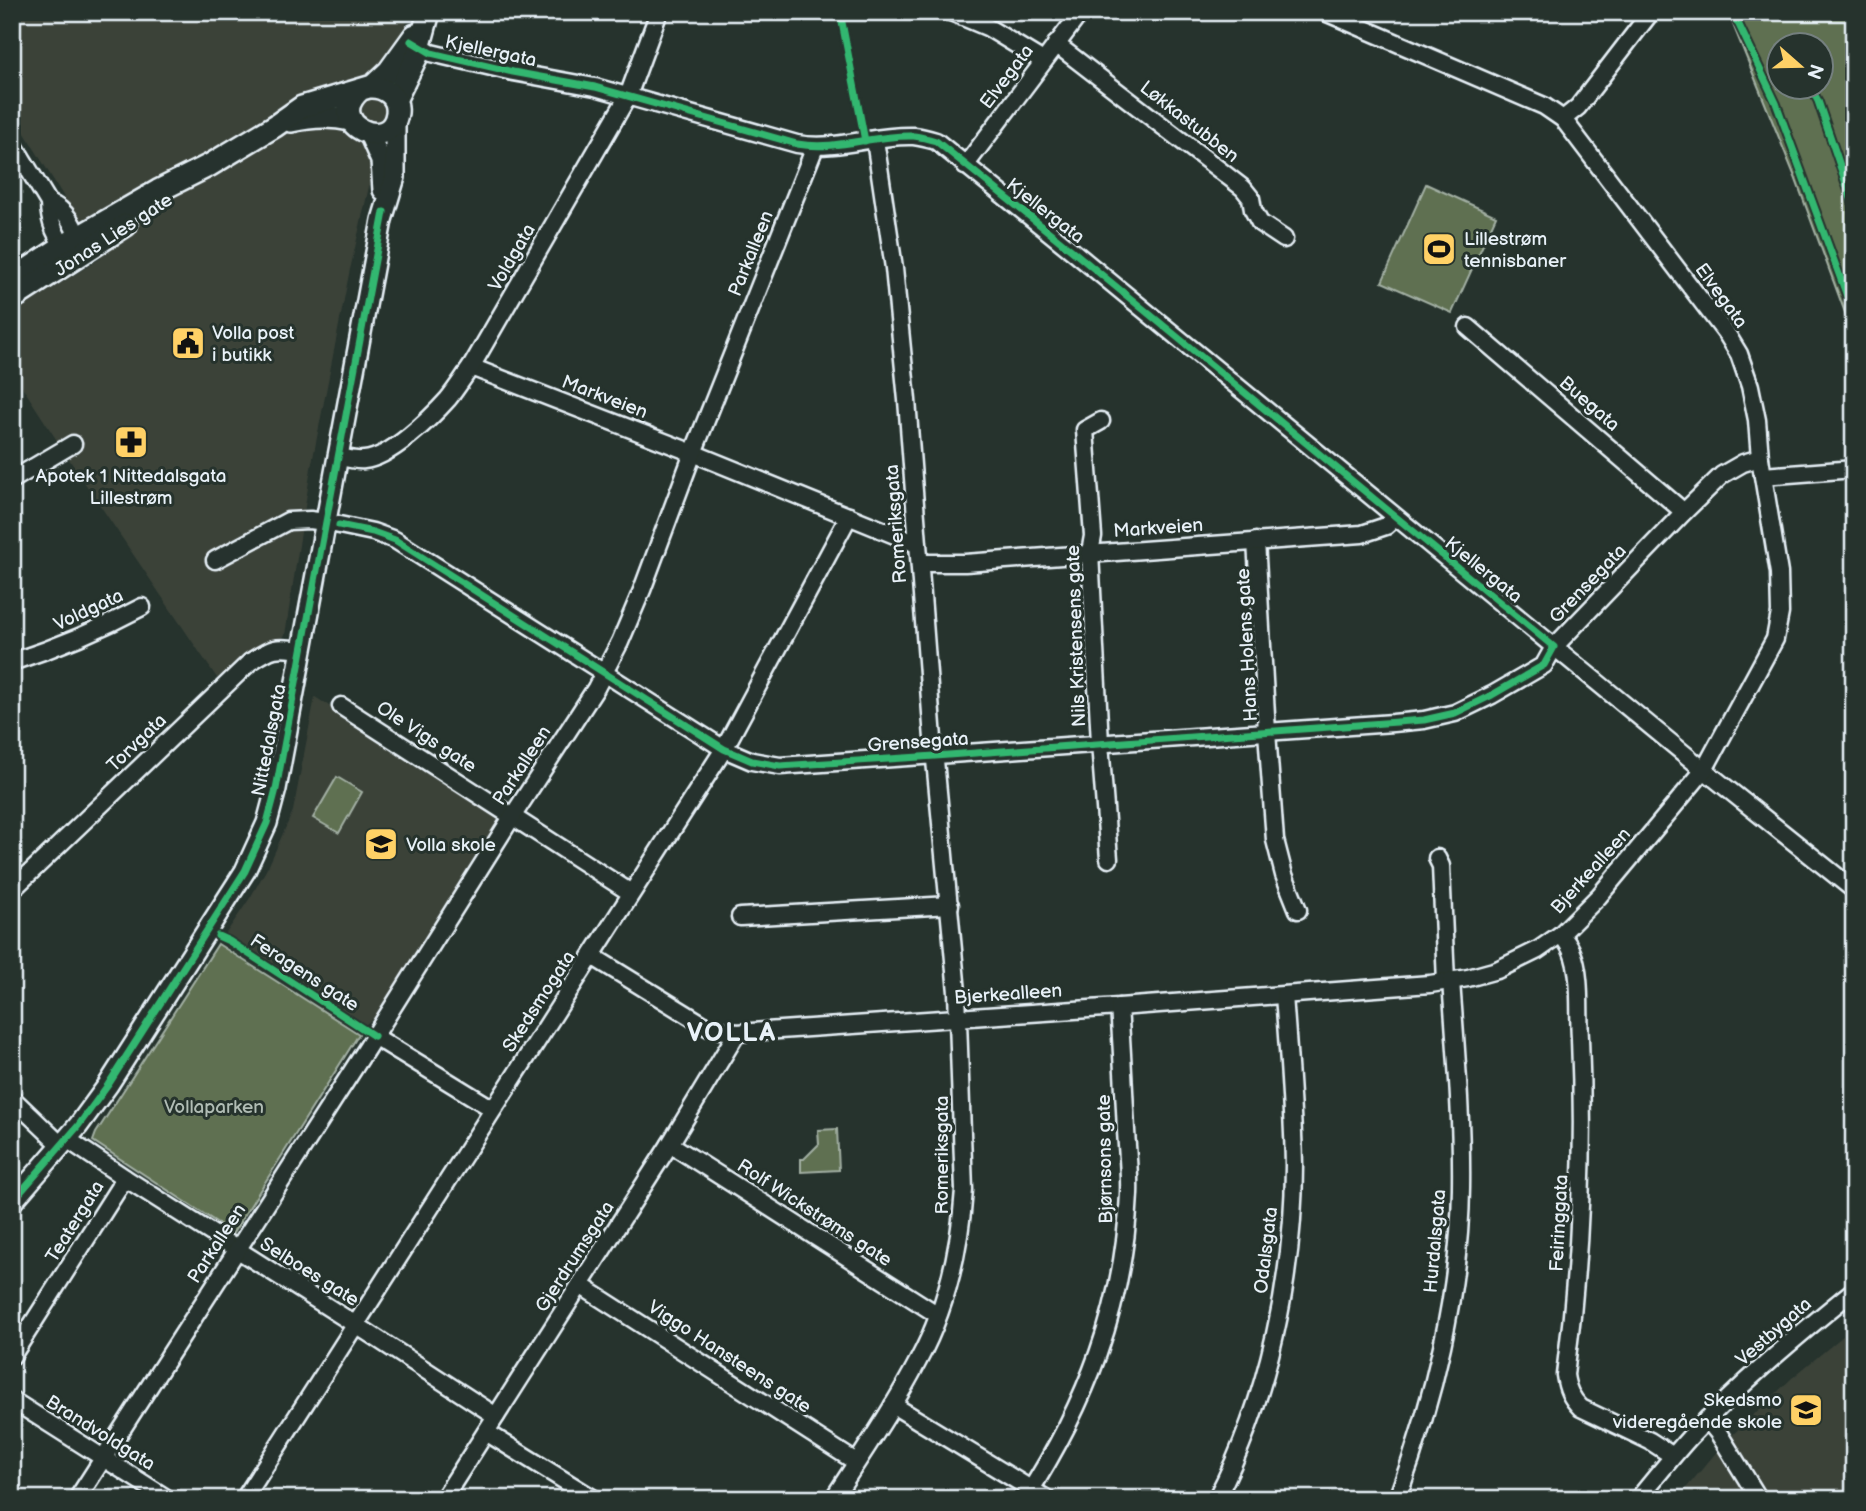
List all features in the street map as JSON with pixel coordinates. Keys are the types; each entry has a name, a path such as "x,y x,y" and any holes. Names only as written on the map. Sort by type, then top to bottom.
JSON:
{"main road":[{"name":"Nittedalsgata","path":"395,110 415,44 429,14"},
{"name":"Nittedalsgata","path":"367,88 389,71 415,44"},
{"path":"367,88 386,90 395,110 391,126 385,131 369,134 358,129 351,120 349,107 351,100 367,88"},
{"name":"Jonas Lies gate","path":"12,280 182,190 210,165 302,107 367,88"},
{"name":"Jonas Lies gate","path":"275,126 306,117 330,116 351,120"},
{"name":"Jonas Lies gate","path":"12,299 74,247"}],"street":[{"name":"Voldgata","path":"337,456 363,461 391,450 447,399 471,368 628,96 659,12"},
{"path":"951,12 987,27 1043,61"},
{"name":"Elvegata","path":"965,166 1081,12"},
{"name":"Elvegata","path":"1325,12 1544,106 1563,120 1739,354 1751,386 1757,420 1760,458 1779,573 1780,613 1775,639 1704,770"},
{"path":"1563,120 1578,107 1651,12"},
{"name":"Kjellergata","path":"415,44 431,53 449,58 628,96 776,139 815,147 898,136 917,136 936,141 1854,890"},
{"name":"Løkkastubben","path":"1056,44 1243,188 1251,198 1253,210 1260,223 1284,239"},
{"name":"Nittedalsgata","path":"12,1202 64,1142 108,1085 244,871 267,823 276,789 301,650 332,524 337,456 383,212 395,177 395,110"},
{"name":"Nittedalsgata","path":"369,134 381,161 383,212"},
{"name":"Romeriksgata","path":"833,1499 919,1360 949,1281 958,1249 964,1190 959,1017 950,905 935,756 907,400 894,268 876,140"},
{"path":"12,142 49,203 59,206 69,220 74,247"},
{"name":"Parkalleen","path":"77,1499 605,672 642,590 693,453 815,147"},
{"name":"Buegata","path":"1468,327 1684,512"},
{"name":"Markveien","path":"471,368 693,453 918,544"},
{"name":"Nils Kristensens gate","path":"1101,421 1085,430 1093,536 1090,552 1100,743 1109,859"},
{"path":"12,480 74,444"},
{"name":"Grensegata","path":"332,524 373,532 395,540 724,748 752,761 780,766 1393,723 1455,713 1544,665 1554,647 1722,475 1743,463 1760,458"},
{"path":"1763,476 1854,469"},
{"name":"Skedsmogata","path":"244,1499 724,748 849,516"},
{"name":"Markveien","path":"920,562 965,563 1362,534 1386,526 1395,518"},
{"path":"215,560 288,521 310,520 332,524"},
{"name":"Hans Holens gate","path":"1256,541 1275,840 1298,910"},
{"name":"Voldgata","path":"12,662 74,640 142,607"},
{"name":"Torvgata","path":"12,890 250,662 272,648 301,650"},
{"name":"Ole Vigs gate","path":"341,706 631,893"},
{"name":"Bjerkealleen","path":"593,956 709,1028 737,1033 1449,981 1477,976 1512,964 1561,934 1599,896 1704,770"},
{"path":"1437,858 1441,866 1449,981"},
{"path":"740,918 950,905"},
{"name":"Feiringgata","path":"1561,934 1572,952 1577,974 1582,1082 1578,1262 1565,1375 1567,1388 1581,1408 1650,1441 1673,1456"},
{"name":"Hurdalsgata","path":"1397,1499 1423,1422 1441,1348 1456,1251 1461,1191 1461,1140 1449,981"},
{"name":"Odalsgata","path":"1216,1499 1234,1461 1259,1392 1276,1326 1289,1247 1293,1156 1284,995"},
{"name":"Bjørnsons gate","path":"1028,1494 1065,1433 1080,1401 1108,1326 1119,1281 1129,1191 1119,1007"},
{"name":"Gjerdrumsgata","path":"443,1499 670,1144 737,1033"},
{"path":"374,1036 493,1109"},
{"name":"Selboes gate","path":"12,1098 64,1142 237,1249 496,1416"},
{"name":"Rolf Wickstrøms gate","path":"670,1144 937,1315"},
{"name":"Teatergata","path":"12,1356 125,1178"},
{"name":"Viggo Hansteens gate","path":"580,1284 856,1462"},
{"name":"Vestbygata","path":"1638,1499 1707,1419 1805,1330 1854,1290"},
{"name":"Brandvoldgata","path":"12,1400 168,1499"},
{"path":"893,1405 1028,1494 1047,1499"},
{"path":"1707,1419 1759,1499"},
{"path":"486,1432 594,1499"}],"shaded area":[{"path":"12,12 409,12 349,274 311,468 285,635 217,678 12,371 12,314 101,258 12,112"},
{"name":"Volla skole","path":"315,697 455,786 498,817 497,823 375,1017 357,1031 220,942 269,865 293,811"},
{"name":"Skedsmo videregående skole","path":"1854,1327 1854,1499 1677,1499 1724,1443 1792,1378"}],"green space":[{"path":"1727,12 1854,12 1854,337 1765,102 1834,102 1834,32 1764,32 1764,101"},
{"name":"Lillestrøm tennisbaner","path":"1426,184 1496,216 1452,313 1382,282"},
{"path":"337,777 362,792 339,833 313,818"},
{"name":"Vollaparken","path":"218,944 359,1034 233,1233 93,1141"},
{"path":"837,1129 839,1170 801,1172 801,1159 819,1144 818,1130"}],"cycle path":[{"path":"840,12 865,141"},
{"path":"1731,12 1776,103 1854,315"},
{"path":"339,525 395,540 724,749 752,761 780,766 1424,720 1455,713 1492,695 1544,665 1554,647 936,141 899,136 841,144 797,144 595,87 431,53 411,41"},
{"path":"1818,102 1854,207"},
{"path":"12,1202 78,1126 108,1085 245,871 267,823 276,789 384,212"},
{"name":"Feragens gate","path":"218,936 374,1036"}],"place":[{"name":"Lillestrøm tennisbaner","path":"1439,249"},
{"name":"Volla post i butikk","path":"188,343"},
{"name":"Apotek 1 Nittedalsgata Lillestrøm","path":"131,442"},
{"name":"Volla skole","path":"381,844"},
{"name":"Skedsmo videregående skole","path":"1806,1410"}],"district":[{"name":"VOLLA","path":"732,1032"}]}
